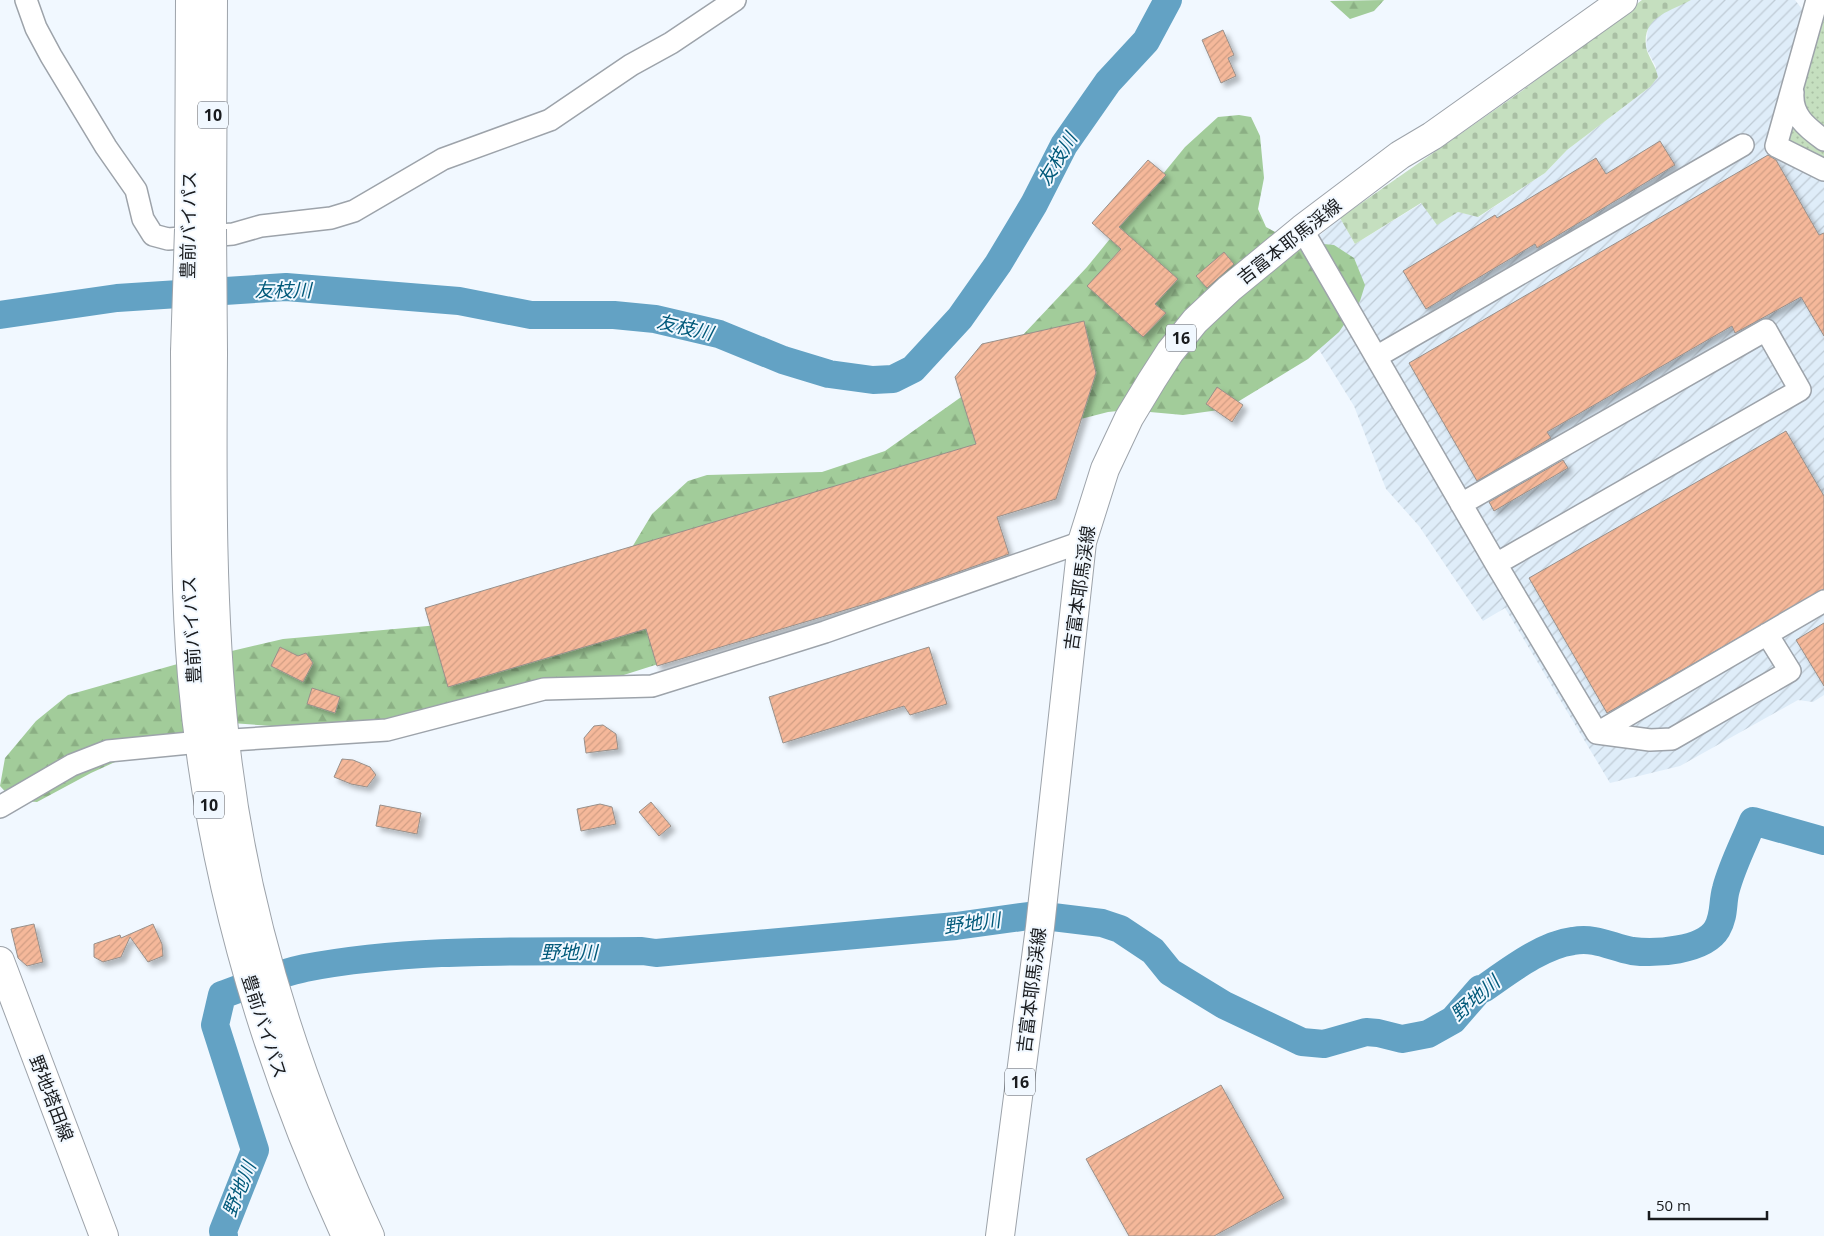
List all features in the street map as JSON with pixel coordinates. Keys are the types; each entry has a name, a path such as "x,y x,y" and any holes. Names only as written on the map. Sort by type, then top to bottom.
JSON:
{"main road":[{"name":"豊前バイパス","path":"190,0 200,229 213,353 212,742 226,895 256,1003 293,1112 346,1236"},
{"name":"豊前バイパス","path":"213,0 200,229 185,352 187,539 192,674 212,742 278,996 313,1100 345,1182 370,1236"},
{"name":"吉富本耶馬渓線","path":"1000,1236 1040,927 1082,542 1105,469 1129,418 1170,352 1195,322 1229,289 1400,155 1432,136 1624,0"},
{"name":"野地塔田線","path":"0,961 104,1236"}],"street":[{"path":"26,0 36,28 51,56 106,147 136,190 143,219 153,235 168,239 233,234 261,226 331,218 354,211 443,159 550,120 631,65 671,43 735,0"},
{"path":"1817,0 1776,146 1824,170"},
{"path":"1793,86 1792,100 1797,116 1824,140"},
{"path":"1376,357 1743,145"},
{"path":"1302,230 1496,564 1597,733"},
{"path":"1461,504 1766,330 1800,390 1496,564"},
{"path":"0,807 72,765 108,751 387,730 544,689 652,686 825,632 1082,542"},
{"path":"1597,733 1824,601"},
{"path":"1597,733 1650,740 1672,740 1790,671 1768,634"}],"shaded area":[{"path":"1691,0 1795,0 1806,14 1824,165 1824,695 1813,702 1798,700 1680,766 1610,783 1505,608 1483,621 1419,526 1386,489 1354,406 1303,324 1288,262 1340,218 1355,244 1422,203 1479,217 1545,173 1567,150 1650,87 1656,67 1646,48 1648,27 1659,14"}],"green space":[{"path":"1384,0 1374,11 1350,19 1330,1"},
{"path":"1642,0 1691,0 1659,16 1648,28 1646,47 1658,77 1650,87 1567,150 1545,173 1478,217 1458,212 1437,225 1421,203 1355,244 1340,218 1519,93"},
{"path":"1824,0 1824,165 1784,143"},
{"path":"1239,115 1251,117 1260,136 1264,178 1258,209 1266,227 1292,241 1334,245 1354,258 1365,285 1360,301 1339,332 1308,359 1226,409 1183,415 1128,410 1108,412 1069,422 740,638 608,680 329,730 217,722 174,735 91,773 37,802 13,800 0,786 5,758 36,721 68,695 181,663 283,639 450,624 631,549 652,514 688,481 707,475 822,472 885,451 971,390 1087,267 1185,147 1218,117"}],"building":[{"path":"1223,30 1234,55 1228,58 1236,76 1221,83 1202,40"},
{"path":"1660,141 1675,165 1537,248 1535,244 1426,309 1403,271 1495,215 1497,218 1596,158 1606,174"},
{"path":"1768,155 1776,160 1819,235 1824,233 1824,336 1801,297 1735,333 1732,326 1547,432 1551,438 1477,481 1409,363"},
{"path":"1148,160 1166,175 1119,227 1178,279 1155,304 1166,313 1143,337 1087,286 1121,249 1092,223"},
{"path":"1224,252 1234,264 1207,288 1196,276"},
{"path":"1084,321 1096,373 1056,499 997,517 1009,554 879,600 657,666 646,629 448,687 425,608 976,444 955,377 982,344"},
{"path":"1217,387 1243,405 1232,422 1206,404"},
{"path":"1786,431 1824,496 1824,589 1607,713 1529,578"},
{"path":"1563,460 1568,468 1494,511 1489,502"},
{"path":"1824,623 1824,686 1796,640"},
{"path":"280,647 298,656 306,653 313,663 303,682 271,666"},
{"path":"929,647 947,704 910,715 904,706 783,743 769,697"},
{"path":"312,688 340,697 335,713 307,704"},
{"path":"603,725 616,734 618,749 586,753 584,738 594,726"},
{"path":"342,759 353,760 370,767 376,775 367,787 351,784 334,777"},
{"path":"651,802 671,826 659,836 639,812"},
{"path":"600,804 612,807 616,824 581,831 577,809"},
{"path":"380,805 421,813 417,834 376,826"},
{"path":"34,924 43,962 27,966 18,958 11,929"},
{"path":"153,924 162,944 163,956 148,962 130,937 121,957 103,962 94,957 94,944 120,935 121,938"},
{"path":"1221,1085 1284,1198 1214,1236 1129,1236 1086,1159"}],"waterway":[{"name":"友枝川","path":"0,315 117,298 286,287 459,301 531,315 614,315 655,319 719,334 783,360 829,374 873,380 893,379 913,369 960,318 998,264 1034,204 1064,145 1108,82 1146,41 1168,0"},
{"name":"野地川","path":"224,1236 223,1231 255,1150 215,1025 222,995 295,970 346,961 430,954 558,951 642,951 656,953 956,926 1036,915 1102,923 1120,929 1153,951 1170,972 1224,1005 1302,1042 1324,1044 1366,1032 1402,1039 1428,1034 1453,1020 1480,989 1483,989 1538,953 1561,943 1589,940 1632,951 1653,952 1690,946 1711,936 1720,924 1729,880 1753,821 1824,841"}]}
